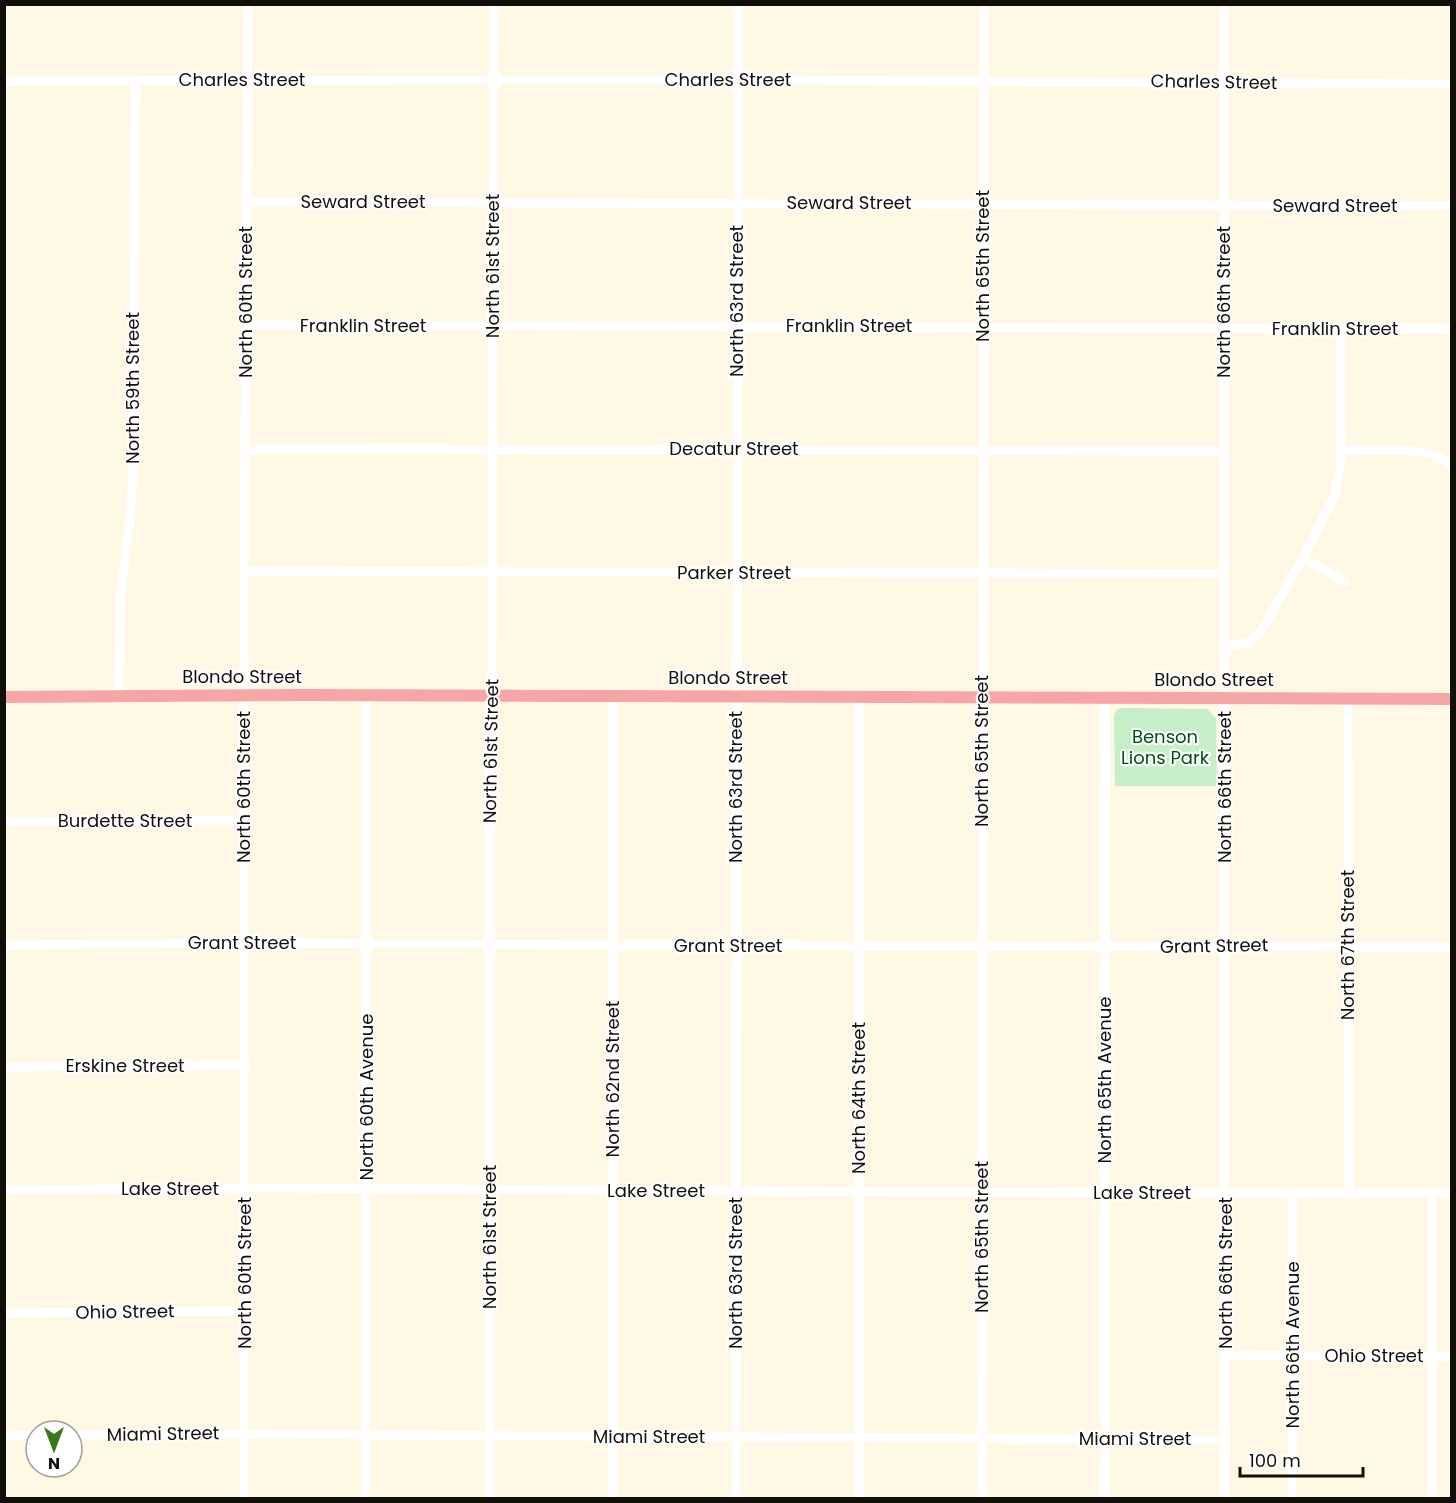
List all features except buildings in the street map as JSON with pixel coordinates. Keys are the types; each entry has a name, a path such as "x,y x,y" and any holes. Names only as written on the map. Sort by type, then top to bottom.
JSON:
{"main road":[{"name":"Blondo Street","path":"4,697 366,695 1452,699"}],"street":[{"name":"North 60th Street","path":"244,1498 244,571 248,4"},
{"name":"North 61st Street","path":"490,1498 494,4"},
{"name":"North 63rd Street","path":"736,1498 738,4"},
{"name":"North 65th Street","path":"982,1498 984,4"},
{"name":"North 66th Street","path":"1224,4 1225,1498"},
{"name":"Charles Street","path":"4,81 247,79 1224,81 1452,84"},
{"name":"North 59th Street","path":"118,696 121,593 133,478 135,80"},
{"name":"Seward Street","path":"246,202 1452,206"},
{"name":"Franklin Street","path":"246,325 1452,329"},
{"path":"1225,646 1240,645 1254,640 1267,623 1335,495 1340,474 1341,450 1341,329"},
{"name":"Decatur Street","path":"245,448 1224,451"},
{"path":"1341,450 1421,451 1440,457 1452,467"},
{"path":"1303,558 1346,582"},
{"name":"Parker Street","path":"244,571 1224,574"},
{"name":"North 60th Avenue","path":"366,695 366,1498"},
{"name":"North 62nd Street","path":"613,696 613,1498"},
{"name":"North 64th Street","path":"859,697 859,1498"},
{"name":"North 65th Avenue","path":"1105,698 1105,1498"},
{"name":"North 67th Street","path":"1348,698 1349,1192"},
{"name":"Burdette Street","path":"4,822 244,820"},
{"name":"Grant Street","path":"4,945 367,943 1452,947"},
{"name":"Erskine Street","path":"4,1067 245,1065"},
{"name":"Lake Street","path":"4,1190 245,1188 1452,1193"},
{"name":"North 66th Avenue","path":"1292,1498 1293,1192"},
{"path":"1432,1193 1432,1498"},
{"name":"Ohio Street","path":"4,1313 244,1311"},
{"name":"Ohio Street","path":"1225,1355 1452,1357"},
{"name":"Miami Street","path":"84,1435 1225,1440"},
{"path":"4,1436 24,1436"}],"green space":[{"name":"Benson Lions Park","path":"1117,709 1207,709 1216,718 1217,786 1115,786 1114,715"}]}
